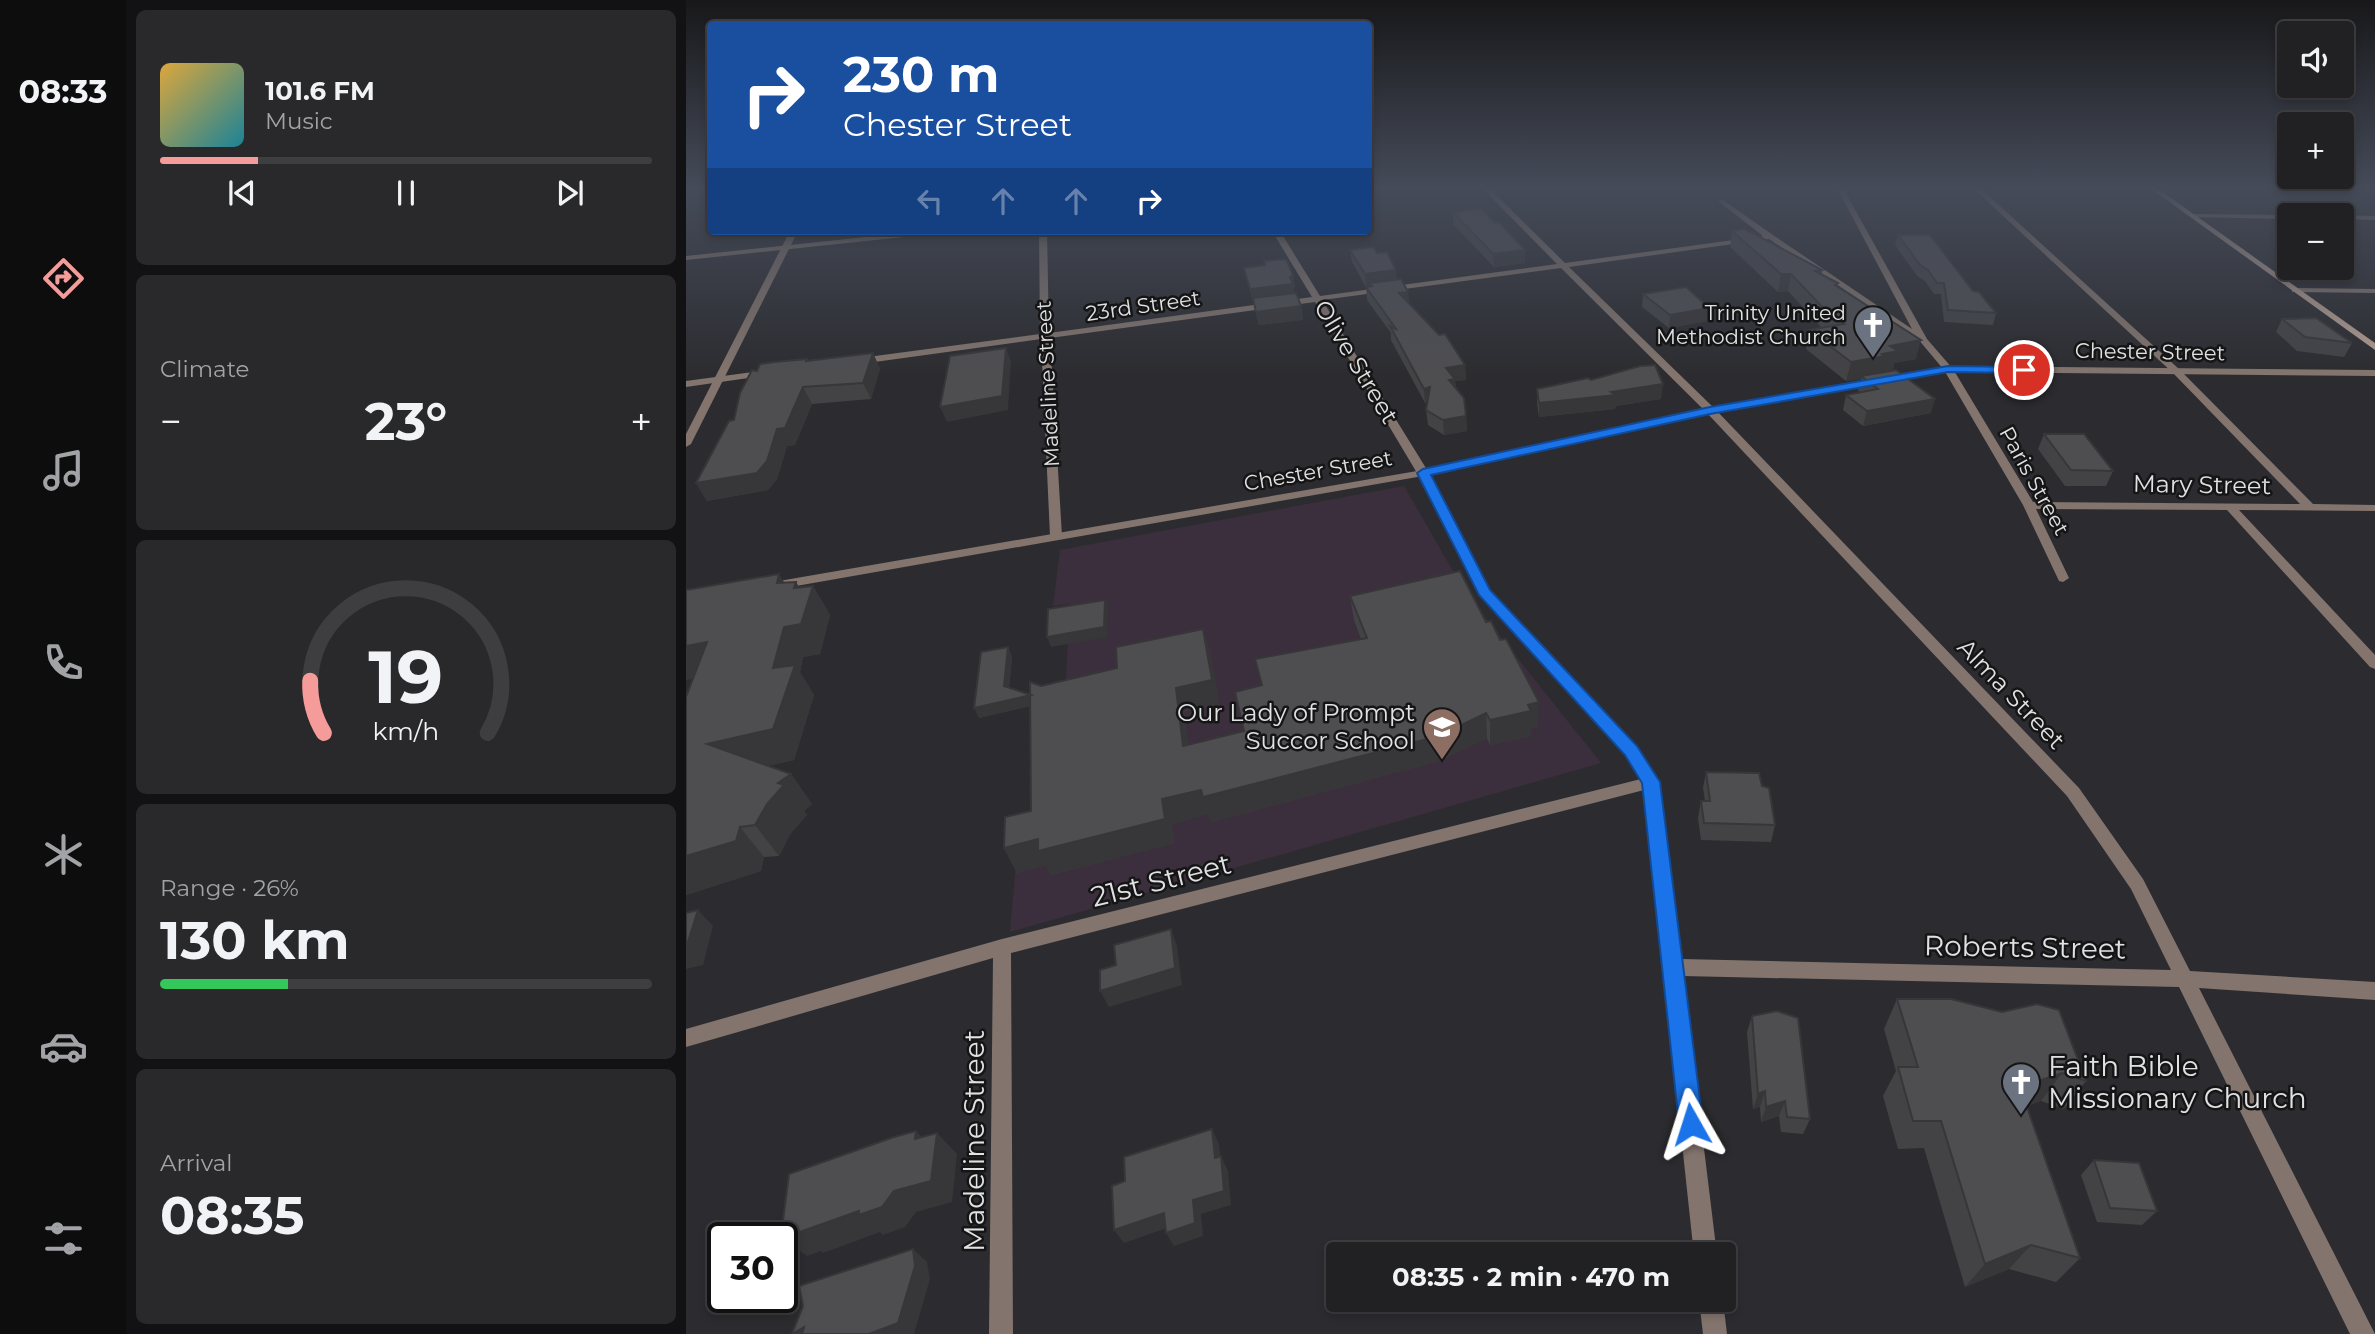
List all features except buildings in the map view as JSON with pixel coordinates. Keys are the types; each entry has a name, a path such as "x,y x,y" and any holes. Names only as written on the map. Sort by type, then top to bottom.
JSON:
{"main road":[{"path":"2240,250 2375,347"}],"street":[{"path":"686,258 756,250"},
{"path":"686,444 784,250"},
{"name":"Madeline Street","path":"1043,250 1045,337 1056,536"},
{"name":"Olive Street","path":"1288,250 1423,473 1484,592 1631,751 1651,782 1705,1242"},
{"name":"Alma Street","path":"1550,250 1710,411 2073,792 2137,884 2362,1334"},
{"name":"23rd Street","path":"853,362 1677,250"},
{"path":"1790,250 1923,340"},
{"name":"Paris Street","path":"1874,250 1923,340 1948,369 2029,505 2063,578"},
{"path":"2044,250 2176,371 2309,507"},
{"path":"2295,290 2375,291"},
{"name":"Chester Street","path":"768,587 1423,473 1710,411 1948,369 2375,373"},
{"path":"686,384 771,373"},
{"name":"Mary Street","path":"2029,505 2375,508"},
{"path":"2230,506 2375,664"},
{"name":"21st Street","path":"686,1038 1002,947 1651,782"},
{"name":"Madeline Street","path":"1001,1334 1002,947"},
{"name":"Roberts Street","path":"1673,967 2185,979 2375,991"},
{"path":"1712,1312 1715,1334"}],"shaded area":[{"path":"1404,486 1465,592 1601,763 1010,932 1018,842 1043,828 1065,699 1070,604 1053,606 1060,550"}],"place":[{"name":"Trinity United Methodist Church","path":"1873,359"},
{"name":"Our Lady of Prompt Succor School","path":"1442,761"},
{"name":"Faith Bible Missionary Church","path":"2021,1116"}],"route":[{"path":"1691,1124 1651,782 1631,751 1484,592 1423,473 1710,411 1948,369 2024,370"}]}
